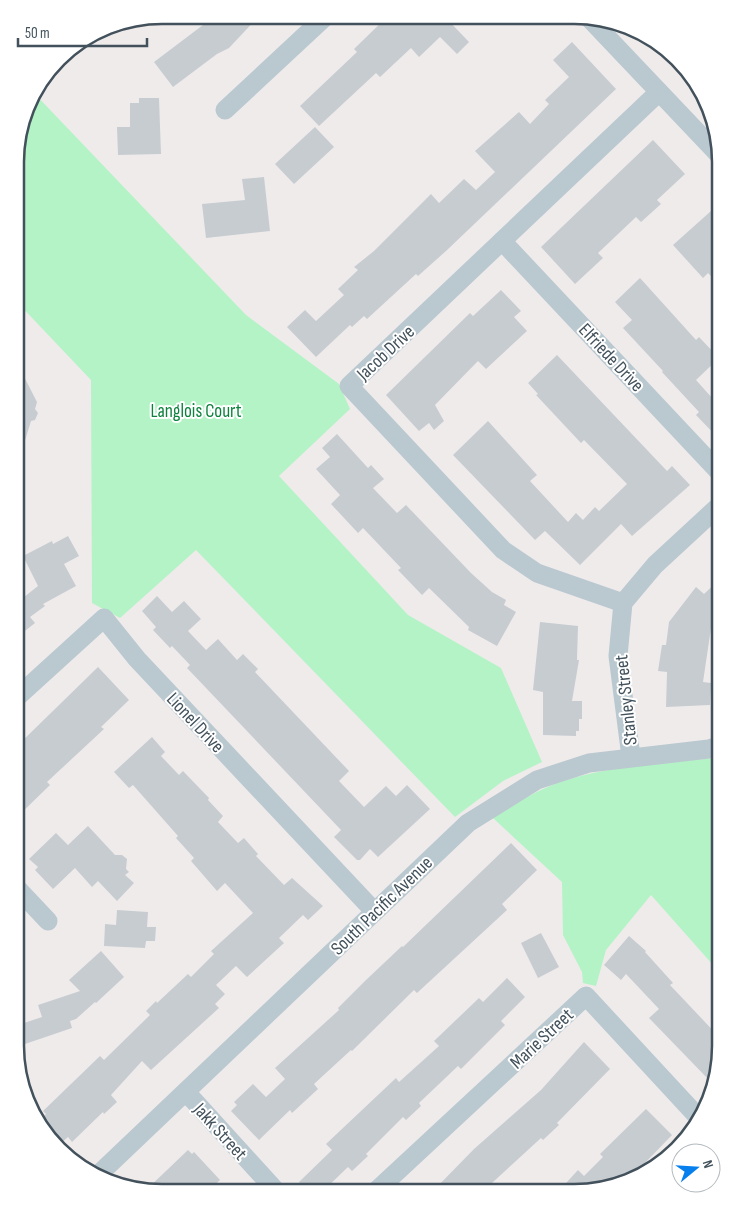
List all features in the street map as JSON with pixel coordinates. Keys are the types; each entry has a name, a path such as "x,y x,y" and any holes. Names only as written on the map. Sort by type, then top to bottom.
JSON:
{"street":[{"path":"225,110 317,24"},
{"path":"596,26 711,147"},
{"name":"Jacob Drive","path":"623,603 537,573 503,550 349,386 659,92"},
{"name":"Elfriede Drive","path":"502,241 712,464"},
{"path":"623,603 655,565 712,512"},
{"name":"Stanley Street","path":"623,603 618,656 631,757"},
{"name":"Lionel Drive","path":"24,693 104,618 137,659 374,911"},
{"name":"South Pacific Avenue","path":"103,1171 468,823 537,780 589,763 712,748"},
{"path":"24,896 48,921"},
{"name":"Marie Street","path":"384,1184 586,996 695,1113"},
{"name":"Jakk Street","path":"186,1092 270,1184"}],"green space":[{"name":"Langlois Court","path":"39,99 246,315 339,384 350,409 279,476 408,615 501,668 542,762 503,781 455,817 196,550 120,618 92,603 91,380 24,309 25,143 28,126"},
{"path":"712,758 712,964 651,895 606,950 596,986 583,983 582,972 563,935 562,882 493,818 521,800 550,786 612,769"}],"building":[{"path":"252,24 229,48 217,54 173,87 154,62 203,25"},
{"path":"380,24 452,24 469,42 457,54 440,37 419,57 411,48 380,77 376,73 319,126 300,106 357,52 354,49"},
{"path":"572,42 616,89 446,251 418,276 416,274 367,319 364,316 352,327 350,325 316,357 287,327 305,310 316,321 344,295 338,289 358,270 354,267 374,251 431,194 439,203 464,179 476,190 495,172 475,151 519,112 530,124 549,104 545,100 569,77 553,60"},
{"path":"139,98 159,98 161,154 118,155 117,127 130,127 130,103 139,103"},
{"path":"315,127 334,147 294,184 275,164"},
{"path":"653,140 685,174 657,200 661,204 641,222 636,217 598,253 603,258 575,284 541,247"},
{"path":"264,177 270,231 206,238 202,204 245,200 242,179"},
{"path":"712,212 712,277 708,273 703,278 673,245"},
{"path":"640,278 696,340 699,337 712,351 712,365 696,380 712,398 712,432 696,415 699,412 623,328 632,320 615,302"},
{"path":"501,290 521,311 514,317 527,331 486,369 478,361 435,405 444,421 434,430 429,423 419,431 386,395 470,313 473,316"},
{"path":"557,355 667,471 672,466 690,485 632,536 621,524 580,565 545,531 535,540 453,455 488,421 537,475 530,481 568,522 576,513 583,520 595,507 599,511 627,484 584,440 581,443 536,395 538,394 528,383"},
{"path":"24,377 37,402 35,409 38,413 35,420 31,421 24,444"},
{"path":"337,434 368,468 371,465 384,479 373,488 397,513 406,505 471,573 492,592 506,600 504,605 516,612 497,646 468,630 469,627 429,588 422,595 398,570 401,568 363,528 358,533 331,504 340,495 316,469 330,457 322,448"},
{"path":"68,536 79,556 64,564 76,586 43,604 45,606 30,617 35,623 24,632 24,597 38,586 24,555 52,541 53,544"},
{"path":"712,586 712,627 703,682 711,683 710,705 666,707 667,672 658,671 662,645 666,645 669,622 696,587 704,594"},
{"path":"157,596 172,612 184,601 201,619 188,631 206,650 218,639 237,660 243,654 258,669 255,672 349,771 339,781 364,807 386,786 396,796 407,785 430,809 378,857 370,849 360,860 357,860 334,837 341,830 187,668 190,665 153,630 156,627 142,611"},
{"path":"540,622 578,626 577,660 579,660 572,701 582,701 582,719 579,719 579,731 576,731 576,736 543,735 543,692 533,690"},
{"path":"98,667 129,700 101,727 104,729 47,782 50,785 24,810 24,739"},
{"path":"152,737 165,752 161,756 179,775 183,771 209,798 208,800 223,816 218,822 238,843 244,838 258,854 256,856 284,885 292,878 323,906 308,920 303,915 279,938 284,943 247,977 236,966 216,985 225,994 215,1004 219,1008 151,1070 142,1061 111,1095 117,1102 104,1114 103,1112 72,1142 68,1137 62,1142 43,1117 46,1114 43,1111 100,1056 104,1060 150,1015 146,1011 156,1001 157,1003 188,974 191,977 214,954 211,951 253,913 225,883 217,891 191,861 194,858 176,838 178,836 133,785 129,788 114,772"},
{"path":"88,826 115,855 122,855 127,859 126,869 129,872 125,875 134,883 117,901 98,881 92,887 75,868 53,889 35,870 38,867 29,859 56,833 68,845"},
{"path":"511,843 537,870 502,904 507,910 417,993 414,990 352,1051 314,1084 318,1089 292,1113 290,1110 259,1140 231,1111 237,1105 234,1102 253,1084 266,1097 285,1079 275,1068 339,1010 338,1008 366,980"},
{"path":"117,910 148,912 147,927 156,927 155,941 146,941 145,948 104,946 105,924 116,925"},
{"path":"541,933 559,967 538,978 521,943"},
{"path":"629,936 646,951 673,983 670,985 712,1029 712,1056 708,1079 649,1018 659,1009 626,974 621,980 604,965"},
{"path":"101,951 124,977 96,1003 76,1019 70,1021 72,1028 25,1044 24,1023 42,1017 38,1005 80,991 69,980"},
{"path":"507,978 525,997 501,1021 505,1025 461,1069 458,1066 419,1103 421,1106 406,1120 403,1117 352,1171 348,1167 330,1184 301,1184 299,1182 332,1150 326,1144 396,1078 399,1082 439,1046 434,1041 479,998 483,1002"},
{"path":"584,1042 610,1069 557,1123 559,1125 543,1140 541,1138 491,1184 440,1184 474,1149 541,1090"},
{"path":"646,1109 672,1135 641,1167 627,1174 601,1182 565,1184 578,1170 584,1176 603,1157 600,1154"},
{"path":"188,1150 192,1154 194,1152 220,1180 216,1184 153,1184"}]}
